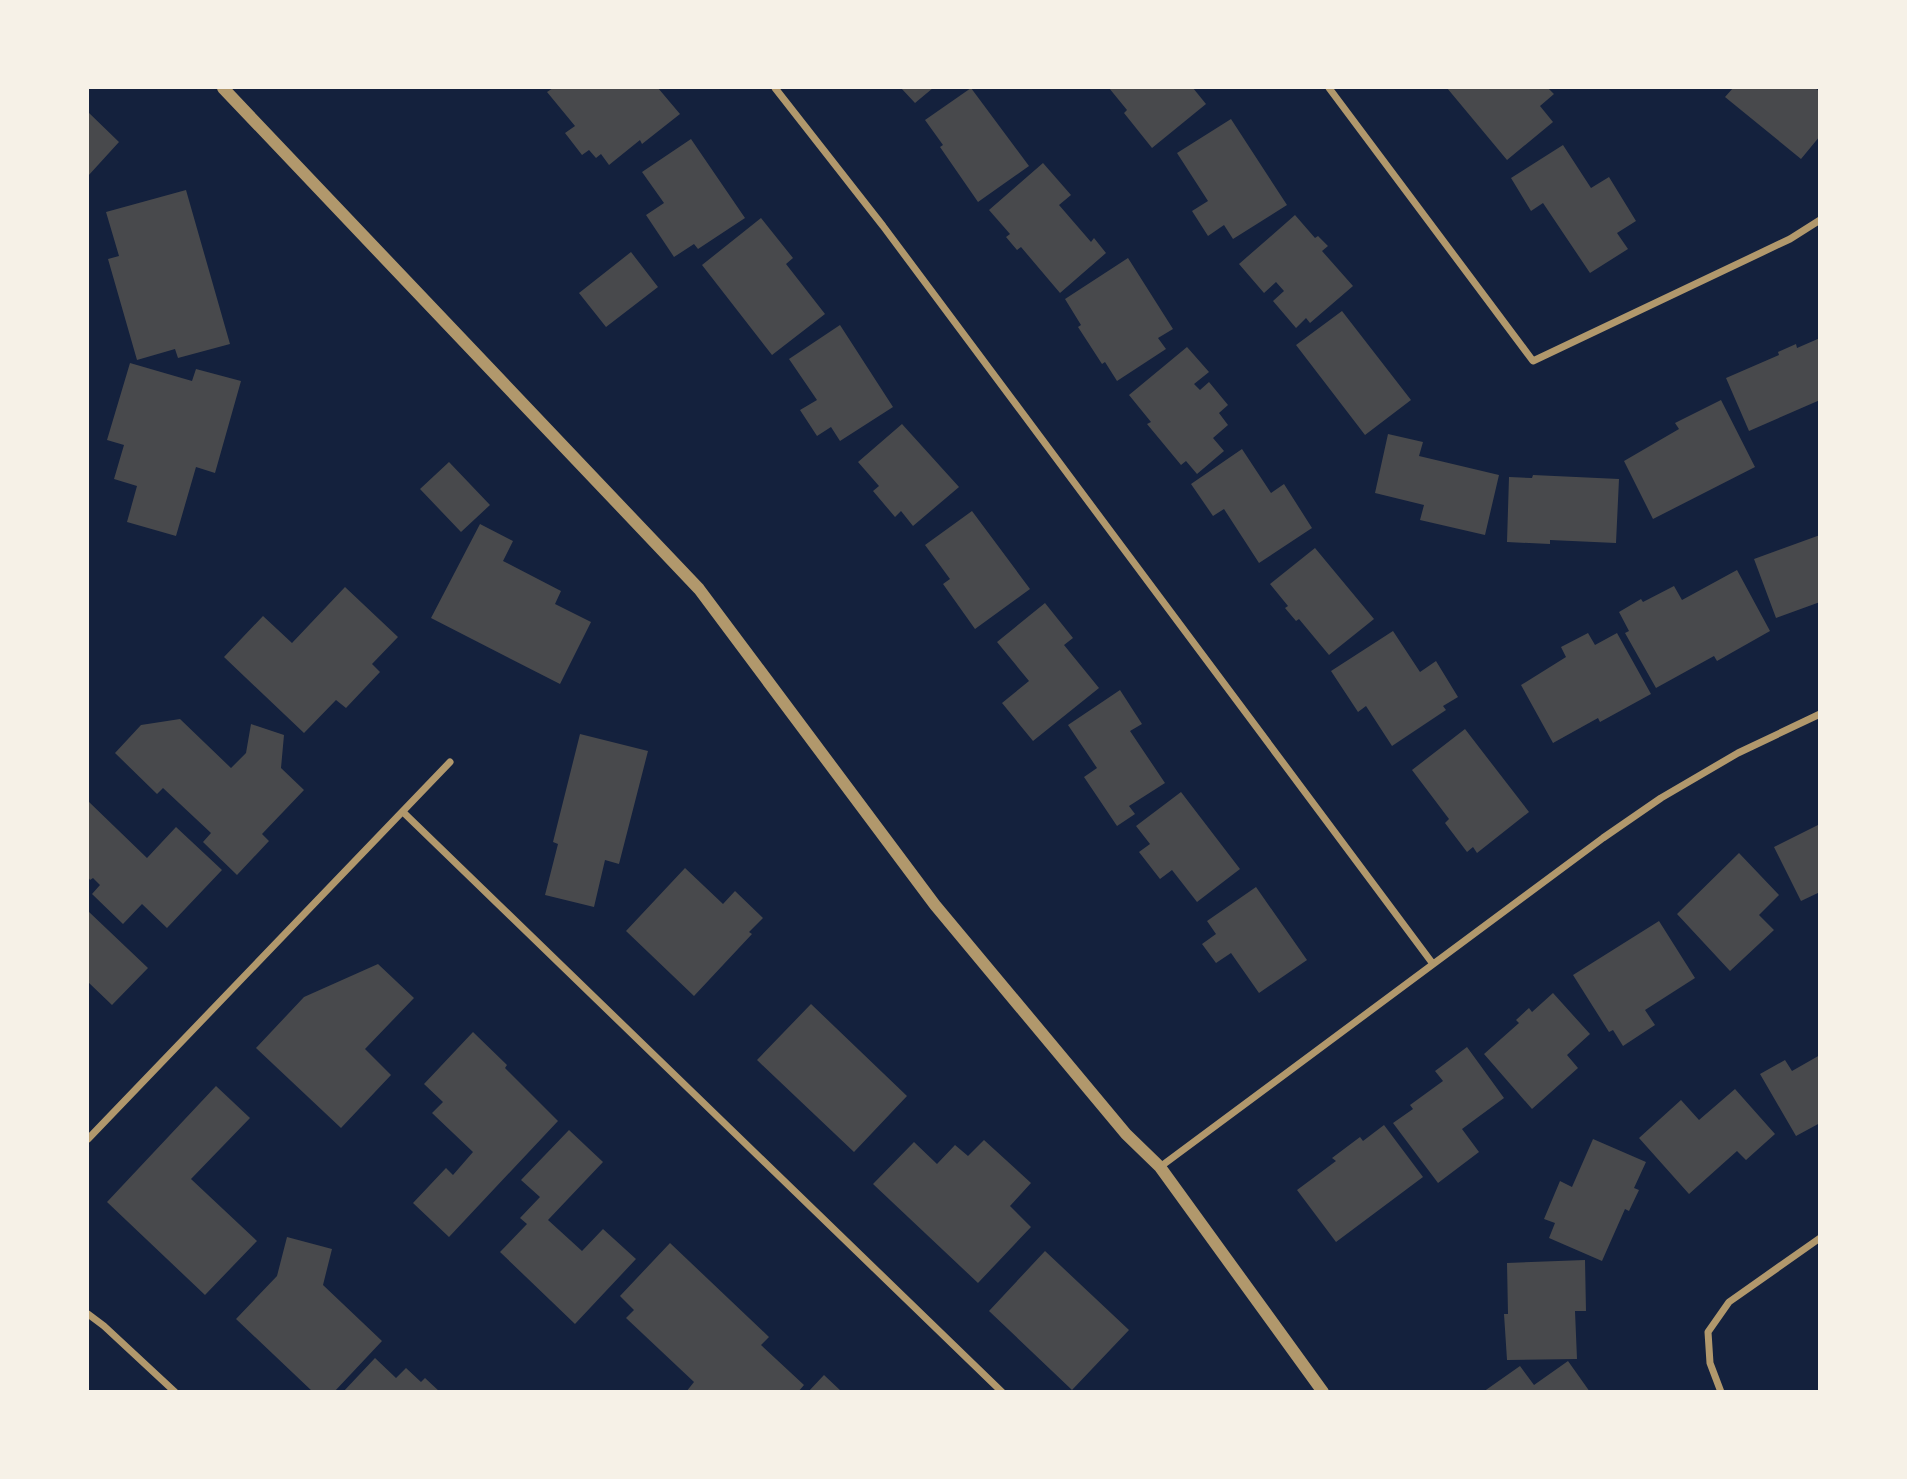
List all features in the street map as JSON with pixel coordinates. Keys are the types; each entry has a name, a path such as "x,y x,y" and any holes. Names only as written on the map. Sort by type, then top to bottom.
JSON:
{"street":[{"path":"223,88 699,589 935,905 1126,1134 1160,1167 1323,1391"},
{"path":"775,88 883,226 1433,964"},
{"path":"1329,88 1533,362 1790,239 1819,220"},
{"path":"1160,1167 1603,838 1661,798 1738,753 1819,714"},
{"path":"88,1139 450,762"},
{"path":"402,812 1002,1391"},
{"path":"1721,1391 1710,1363 1708,1332 1729,1302 1819,1238"},
{"path":"88,1314 130,1348 175,1391"}],"building":[{"path":"553,88 658,88 680,114 642,144 640,140 609,165 601,154 596,158 589,150 582,155 565,133 575,126 547,92"},
{"path":"901,88 933,88 915,103"},
{"path":"971,88 1029,166 978,202 925,120"},
{"path":"1109,88 1193,88 1206,104 1152,148 1124,113 1127,110"},
{"path":"1447,88 1548,88 1554,94 1540,106 1553,122 1507,160"},
{"path":"1733,88 1815,88 1820,92 1820,136 1801,159 1725,97"},
{"path":"88,112 119,142 88,176"},
{"path":"1231,119 1287,205 1233,239 1224,225 1208,236 1192,211 1208,201 1177,153"},
{"path":"691,139 745,218 698,249 694,244 674,257 646,215 664,203 642,172"},
{"path":"1563,145 1591,188 1609,177 1636,221 1617,233 1628,249 1590,273 1543,203 1531,211 1511,178"},
{"path":"1043,163 1071,195 1059,205 1091,242 1094,238 1106,253 1060,293 1021,247 1017,250 1006,237 1010,234 989,210"},
{"path":"186,190 230,344 178,358 175,349 137,360 108,259 119,256 106,212"},
{"path":"1295,215 1315,238 1318,236 1328,246 1322,251 1353,286 1310,323 1306,318 1296,328 1273,301 1284,291 1276,282 1264,293 1239,264"},
{"path":"761,218 793,258 786,264 825,314 772,355 702,265"},
{"path":"631,252 658,287 606,327 579,293"},
{"path":"1128,258 1173,329 1158,338 1166,349 1117,381 1105,362 1102,364 1078,327 1081,325 1065,299"},
{"path":"1342,311 1411,400 1365,435 1296,345"},
{"path":"840,325 893,407 840,441 831,427 817,436 800,410 817,400 789,359"},
{"path":"1820,338 1820,400 1749,431 1726,378 1779,355 1778,352 1796,344 1797,348"},
{"path":"1187,347 1209,372 1194,384 1200,390 1209,382 1228,405 1219,413 1228,425 1213,438 1224,451 1197,474 1186,461 1181,465 1147,424 1151,422 1129,395"},
{"path":"130,363 192,381 196,369 241,381 215,473 196,467 176,536 127,522 137,486 114,479 124,445 107,440"},
{"path":"1721,400 1755,467 1653,519 1624,461 1679,429 1675,423"},
{"path":"902,424 959,487 913,526 901,511 895,517 873,491 879,486 858,462"},
{"path":"1388,434 1423,442 1419,456 1499,475 1485,535 1420,520 1424,505 1375,493"},
{"path":"1242,449 1271,493 1284,484 1312,528 1259,563 1224,509 1213,516 1191,484"},
{"path":"449,462 490,505 461,532 420,489"},
{"path":"1533,475 1619,479 1616,543 1550,540 1550,544 1507,542 1509,477 1532,478"},
{"path":"972,511 1030,589 975,629 943,584 950,579 925,545"},
{"path":"480,524 513,541 503,561 561,591 555,604 591,622 560,684 431,618"},
{"path":"1820,535 1820,602 1776,618 1754,559"},
{"path":"1315,548 1374,619 1329,655 1299,619 1296,621 1285,608 1288,606 1270,584"},
{"path":"1737,570 1770,631 1717,661 1714,656 1656,688 1625,633 1629,631 1619,612 1641,599 1643,602 1674,586 1682,600"},
{"path":"345,587 398,637 372,664 380,672 346,708 336,700 304,733 224,657 263,616 292,643"},
{"path":"1045,603 1073,638 1064,645 1099,688 1033,741 1002,703 1029,681 997,642"},
{"path":"1393,631 1420,672 1436,661 1458,697 1443,706 1446,710 1392,746 1366,706 1358,712 1331,671"},
{"path":"1588,633 1595,645 1617,633 1651,694 1600,722 1598,718 1553,743 1521,685 1566,657 1561,647"},
{"path":"1120,690 1142,724 1130,731 1165,783 1129,806 1135,814 1117,826 1084,777 1097,768 1068,725"},
{"path":"180,719 231,768 246,753 251,724 284,735 281,768 304,790 262,834 269,841 237,875 203,842 211,833 163,788 157,794 115,753 141,725"},
{"path":"1465,729 1529,812 1477,853 1473,847 1467,852 1445,823 1449,819 1412,770"},
{"path":"580,734 648,751 619,864 605,860 594,907 545,895 558,844 553,842"},
{"path":"1181,792 1240,869 1197,902 1172,870 1160,879 1139,852 1150,844 1136,826"},
{"path":"88,801 147,858 176,827 222,870 167,928 142,904 123,924 92,894 100,885 88,877"},
{"path":"1820,824 1820,892 1801,901 1774,847"},
{"path":"1739,853 1779,895 1759,915 1774,930 1730,971 1677,914"},
{"path":"685,868 723,904 735,891 763,918 749,932 752,934 694,996 626,931"},
{"path":"1256,887 1307,960 1259,993 1231,953 1216,963 1202,944 1216,934 1207,921"},
{"path":"88,911 148,968 112,1005 88,982"},
{"path":"1659,921 1695,978 1645,1010 1655,1025 1623,1046 1613,1030 1609,1032 1573,975"},
{"path":"378,964 414,998 365,1049 391,1075 341,1128 256,1048 304,997"},
{"path":"1553,993 1590,1034 1567,1055 1578,1068 1532,1109 1484,1054 1519,1023 1516,1020 1529,1008 1532,1012"},
{"path":"811,1004 907,1096 854,1152 757,1060"},
{"path":"473,1032 558,1121 449,1237 413,1203 446,1168 453,1175 473,1152 432,1113 443,1102 424,1084"},
{"path":"1467,1047 1504,1098 1462,1129 1479,1152 1438,1183 1393,1123 1413,1109 1410,1105 1443,1081 1435,1071"},
{"path":"1820,1055 1820,1123 1796,1136 1760,1074 1785,1060 1792,1071"},
{"path":"216,1086 250,1118 191,1179 257,1241 205,1295 107,1202"},
{"path":"1735,1089 1775,1134 1746,1160 1737,1151 1689,1194 1639,1138 1681,1100 1699,1120"},
{"path":"1384,1125 1423,1177 1336,1242 1297,1190 1336,1161 1332,1158 1360,1137 1363,1141"},
{"path":"569,1130 603,1162 548,1220 582,1251 603,1229 636,1259 575,1324 500,1252 527,1224 520,1218 540,1197 521,1180"},
{"path":"1593,1139 1646,1162 1634,1188 1639,1190 1629,1211 1625,1209 1602,1261 1549,1238 1555,1223 1544,1219 1560,1181 1572,1187"},
{"path":"984,1140 1031,1183 1010,1206 1031,1227 978,1283 873,1184 914,1142 937,1164 955,1145 968,1156"},
{"path":"287,1237 332,1249 323,1285 382,1341 334,1392 313,1392 236,1319 277,1276"},
{"path":"670,1243 769,1337 761,1345 804,1385 798,1392 686,1392 694,1382 626,1318 634,1310 620,1296"},
{"path":"1045,1251 1129,1330 1072,1390 989,1311"},
{"path":"1585,1260 1586,1311 1575,1311 1577,1359 1507,1360 1504,1314 1508,1314 1507,1263"},
{"path":"375,1358 396,1378 406,1368 421,1382 425,1378 440,1392 343,1392"},
{"path":"1568,1361 1590,1392 1483,1392 1520,1366 1534,1385"},
{"path":"824,1375 842,1392 808,1392"}]}
